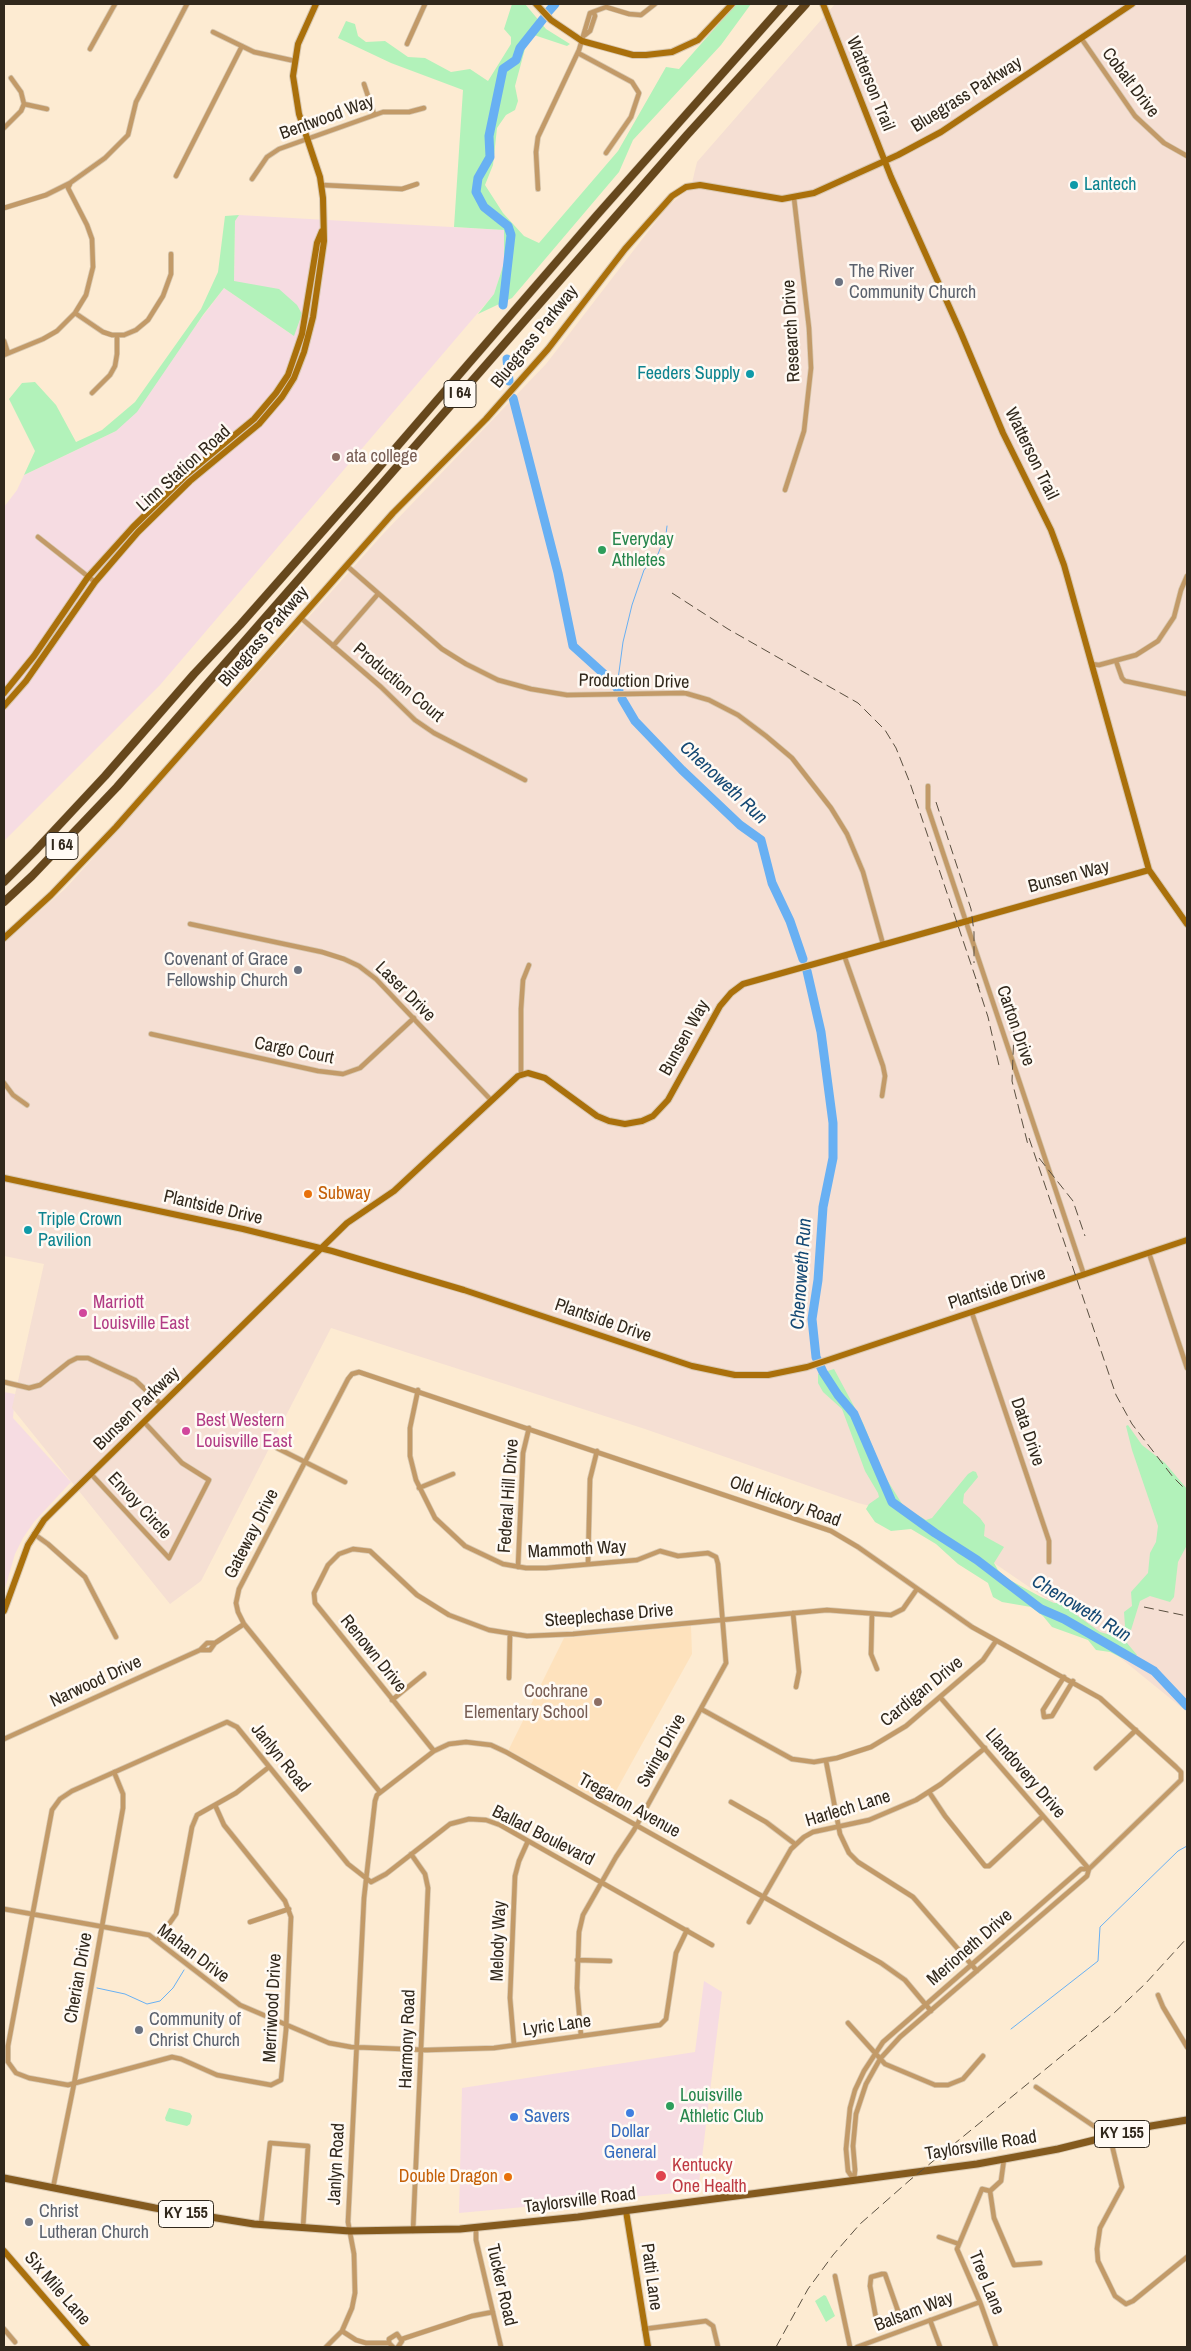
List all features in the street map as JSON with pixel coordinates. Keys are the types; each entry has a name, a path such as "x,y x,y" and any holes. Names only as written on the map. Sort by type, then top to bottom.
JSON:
{"highway":[{"name":"I 64","path":"4,882 92,790 246,618 784,4"},
{"name":"I 64","path":"4,902 32,876 110,794 687,135 806,4"}],"main road":[{"name":"Taylorsville Road","path":"4,2178 199,2216 261,2224 350,2231 476,2228 626,2211 1004,2159 1110,2137 1151,2126 1187,2120"}],"street":[{"path":"90,50 115,4"},
{"path":"4,208 46,194 70,183 105,158 128,135 136,102 187,4"},
{"name":"Linn Station Road","path":"4,693 34,656 88,577 165,494 254,419 276,393 288,375 302,334 317,243 322,230 324,213 322,185 295,100 293,76 298,44 315,4"},
{"path":"407,44 426,4"},
{"path":"536,4 551,20 584,38 632,55 665,54 698,40 732,4"},
{"path":"538,189 536,152 538,137 584,38 590,31 595,16 594,13 599,8 606,6 629,14 641,14 655,4"},
{"name":"Watterson Trail","path":"823,4 884,161 961,333 1000,427 1051,530 1064,565 1148,870 1187,924"},
{"name":"Bluegrass Parkway","path":"4,938 51,895 116,828 393,513 522,380 548,350 625,249 672,196 686,187 700,185 772,198 794,198 814,193 884,161 953,124 1132,4"},
{"path":"213,32 264,55 295,61"},
{"name":"Cobalt Drive","path":"1081,38 1135,116 1164,143 1187,156"},
{"path":"176,176 242,46"},
{"path":"578,53 632,82 639,93 631,117 606,154"},
{"path":"4,128 21,111 24,104 21,92 11,78"},
{"path":"364,84 374,114"},
{"path":"24,104 46,109"},
{"name":"Bentwood Way","path":"252,179 262,163 272,153 374,114 386,111 409,112 424,108"},
{"path":"4,341 6,354 50,335 67,322 86,295 91,280 94,253 87,225 68,188 70,183"},
{"path":"322,185 402,189 417,184"},
{"name":"Research Drive","path":"785,490 804,431 811,368 809,328 794,198"},
{"name":"Linn Station Road","path":"4,706 26,681 95,582 138,532 170,499 259,424 282,397 294,378 309,335 324,242 322,230"},
{"path":"75,312 103,332 117,336 136,330 148,320 168,284 172,270 171,254"},
{"path":"92,393 112,371 117,354 117,336"},
{"path":"38,537 95,582"},
{"name":"Production Drive","path":"347,566 442,649 498,680 531,690 567,695 685,694 709,700 738,715 792,758 820,792 836,816 863,872 883,944"},
{"path":"1091,664 1099,665 1116,661 1144,651 1165,633 1174,617 1187,576"},
{"name":"Production Court","path":"333,646 378,594"},
{"name":"Production Court","path":"300,618 381,687 415,720 434,733 526,780"},
{"path":"1116,661 1122,678 1125,681 1187,694"},
{"name":"Carton Drive","path":"928,786 928,808 1084,1275"},
{"name":"Bunsen Way","path":"521,1075 537,1074 545,1078 598,1116 608,1121 625,1124 642,1122 653,1116 668,1100 720,1006 742,984 757,978 1148,870"},
{"name":"Laser Drive","path":"190,924 344,959 358,966 376,979 490,1099"},
{"path":"844,955 883,1066 885,1076 882,1096"},
{"path":"322,1249 347,1223 394,1191 490,1099 509,1082 521,1075 522,990 523,980 529,965"},
{"name":"Cargo Court","path":"151,1034 318,1071 343,1074 360,1068 414,1018"},
{"path":"4,1083 13,1095 27,1105"},
{"name":"Plantside Drive","path":"4,1178 243,1229 322,1249 464,1290 683,1364 714,1372 736,1375 768,1375 807,1367 1187,1240"},
{"name":"Bunsen Parkway","path":"4,1611 20,1562 34,1534 56,1508 322,1249"},
{"path":"1149,1253 1187,1368"},
{"name":"Data Drive","path":"972,1313 1047,1533 1050,1545 1049,1562"},
{"path":"4,1382 28,1388 40,1386 69,1362 77,1358 88,1358 135,1380 162,1406"},
{"name":"Old Hickory Road","path":"352,1374 362,1372 418,1390 831,1531 858,1547 972,1627 1064,1676 1100,1698 1176,1767 1181,1775"},
{"name":"Gateway Drive","path":"352,1374 237,1595 237,1608 244,1624 380,1792"},
{"name":"Mammoth Way","path":"418,1390 410,1428 409,1446 419,1488 435,1518 456,1539 476,1552 503,1564 518,1567 546,1568 643,1559 660,1552 678,1556 708,1553 716,1557"},
{"name":"Envoy Circle","path":"91,1474 169,1558 210,1480 182,1463 145,1423"},
{"name":"Federal Hill Drive","path":"518,1567 523,1453 528,1428"},
{"path":"277,1448 344,1482"},
{"path":"588,1564 590,1479 597,1451"},
{"path":"419,1488 453,1474"},
{"path":"34,1534 48,1544 85,1578 116,1638"},
{"name":"Steeplechase Drive","path":"326,1569 332,1559 344,1551 357,1549 370,1551 418,1595 432,1605 466,1623 510,1634 542,1636 827,1610 892,1616 898,1613 917,1589"},
{"name":"Swing Drive","path":"581,2036 577,2003 577,1960 582,1920 601,1882 636,1825 726,1663 724,1619 716,1557"},
{"name":"Renown Drive","path":"326,1569 314,1594 315,1603 434,1751"},
{"path":"793,1613 799,1672 796,1687"},
{"path":"872,1614 871,1654 877,1669"},
{"name":"Narwood Drive","path":"200,1650 210,1650 215,1643 244,1624"},
{"path":"509,1678 510,1634"},
{"name":"Cardigan Drive","path":"701,1709 788,1757 804,1762 826,1761 855,1753 888,1738 940,1697 982,1660 996,1640"},
{"name":"Narwood Drive","path":"4,1739 200,1650 207,1642 215,1643"},
{"path":"392,1700 424,1674"},
{"path":"1064,1676 1043,1710 1044,1717 1052,1716 1073,1681"},
{"name":"Llandovery Drive","path":"940,1697 1089,1869"},
{"name":"Janlyn Road","path":"74,2084 68,2085 25,2077 13,2070 8,2062 8,2046 52,1810 67,1794 114,1772 227,1722 237,1726 348,1864 366,1879 348,2222 354,2254 355,2293 352,2308 342,2330 326,2347"},
{"path":"1096,1768 1136,1730"},
{"name":"Tregaron Avenue","path":"380,1792 434,1751 456,1743 475,1742 491,1745 893,1971 905,1980 931,2011"},
{"name":"Harlech Lane","path":"748,1922 795,1844 808,1834 883,1815 929,1792 985,1748"},
{"path":"826,1761 843,1843 852,1857 913,1897 977,1971"},
{"path":"157,1941 176,1914 193,1821 200,1812 236,1794 270,1767"},
{"name":"Cherian Drive","path":"53,2188 74,2084 123,1804 121,1790 114,1772"},
{"name":"Merioneth Drive","path":"854,2180 848,2171 846,2128 855,2090 874,2053 883,2042 925,2004 1081,1869 1089,1869 1176,1786 1181,1780 1181,1775"},
{"path":"366,1879 375,1801 380,1792"},
{"path":"929,1792 945,1816 985,1866 989,1866 995,1858 1043,1816"},
{"path":"731,1802 766,1822 795,1844"},
{"path":"215,1805 224,1825 285,1901 289,1909 250,1922"},
{"name":"Ballad Boulevard","path":"366,1879 371,1882 381,1878 445,1827 469,1819 492,1822 712,1945"},
{"name":"Melody Way","path":"514,2045 510,1998 515,1876 528,1841"},
{"name":"Harmony Road","path":"411,1854 423,1870 428,1888 413,2231"},
{"path":"854,2180 853,2142 856,2114 866,2084 880,2059 890,2046 1087,1876 1089,1869"},
{"name":"Mahan Drive","path":"4,1908 143,1933 157,1941 240,2005 330,2043 357,2047"},
{"name":"Merriwood Drive","path":"74,2084 172,2057 181,2059 216,2075 274,2085 282,2077 291,1917 289,1909"},
{"name":"Lyric Lane","path":"357,2047 478,2050 657,2026 663,2023 667,2016 676,1953 687,1930"},
{"path":"577,1960 610,1961"},
{"path":"1158,1995 1187,2047"},
{"path":"848,2022 885,2064 919,2079 944,2086 963,2079 983,2056"},
{"path":"1036,2087 1110,2137 1122,2187 1103,2222 1097,2249 1098,2261 1113,2293 1126,2304 1133,2301 1187,2257"},
{"path":"261,2224 270,2143 308,2146 303,2228"},
{"name":"Tree Lane","path":"996,2347 980,2302 957,2249 982,2189 990,2191 1001,2181 1004,2159"},
{"path":"990,2191 994,2218 1014,2265 1040,2262"},
{"name":"Patti Lane","path":"626,2211 648,2347"},
{"name":"Tucker Road","path":"476,2228 476,2240 501,2347"},
{"path":"939,2237 959,2244"},
{"name":"Six Mile Lane","path":"5,2255 87,2347"},
{"path":"885,2274 898,2311 891,2323 879,2323 876,2318 869,2280 875,2275 885,2274"},
{"path":"835,2276 850,2347"},
{"name":"Balsam Way","path":"857,2347 980,2302"},
{"path":"342,2330 356,2340 366,2344 392,2346 390,2337 394,2334 402,2338 466,2318 493,2312"},
{"path":"930,2320 940,2347"},
{"path":"644,2329 706,2321 714,2326 718,2347"},
{"path":"891,2323 895,2334"},
{"path":"4,2329 15,2342"},
{"path":"398,2347 402,2343 402,2338"}],"shaded area":[{"path":"835,4 1187,4 1187,1712 1054,1604 934,1522 858,1503 645,1429 331,1328 201,1581 170,1604 12,1408 44,1264 4,1256 4,943 66,888 383,534 546,364 667,207 691,187 697,162"},
{"path":"239,215 504,230 504,263 494,294 160,685 4,841 4,507 17,490 24,475 116,431 224,288 294,336 234,281 235,221"},
{"path":"4,1392 15,1394 13,1418 71,1482 34,1522 23,1538 15,1554 4,1592"},
{"name":"Cochrane Elementary School","path":"691,1626 692,1654 607,1807 508,1751 564,1638"},
{"path":"704,1981 722,1992 698,2191 459,2213 462,2088 695,2052"}],"green space":[{"path":"512,4 525,4 546,29 570,44 567,46 534,35 526,45 515,86 518,101 515,110 506,115 497,128 493,165 485,185 503,213 524,236 539,243 618,151 666,67 679,69 736,4 751,4 721,45 633,140 619,172 512,298 478,314 494,294 504,263 504,230 454,227 463,90 391,63 338,38 346,21 355,24 358,36 366,42 385,41 408,57 425,58 451,72 470,69 488,81 511,44 511,37 504,29"},
{"path":"239,215 235,221 234,281 279,289 297,305 302,314 294,336 224,288 203,315 137,412 116,431 24,475 35,451 9,399 22,383 35,382 56,405 76,442 102,430 135,402 201,309 218,272 225,216"},
{"path":"834,1369 863,1423 884,1475 904,1507 926,1520 932,1518 968,1474 973,1471 976,1472 978,1477 964,1494 963,1503 985,1525 984,1536 1004,1547 994,1563 998,1570 1006,1578 1041,1597 1054,1603 1060,1603 1100,1632 1107,1634 1125,1626 1124,1612 1132,1606 1131,1592 1148,1573 1150,1553 1156,1542 1158,1526 1132,1450 1126,1426 1128,1425 1142,1445 1165,1463 1187,1489 1187,1545 1178,1562 1174,1597 1170,1602 1150,1596 1140,1601 1127,1643 1137,1655 1126,1660 1110,1652 1096,1650 1088,1640 1052,1627 1043,1616 1031,1607 1002,1602 993,1597 988,1583 958,1564 936,1544 911,1529 891,1531 875,1522 866,1509 869,1504 879,1497 878,1493 865,1471 842,1409 823,1392 818,1383 818,1374"},
{"path":"169,2108 190,2113 192,2116 190,2124 187,2126 166,2121 165,2118"},
{"path":"824,2295 835,2316 826,2322 815,2301"}],"waterway":[{"name":"Chenoweth Run","path":"548,12 555,4"},
{"name":"Chenoweth Run","path":"503,305 511,235 508,226 484,207 476,192 478,178 490,157 489,136 503,69 516,60 520,48 543,19"},
{"name":"Chenoweth Run","path":"507,359 509,381"},
{"name":"Chenoweth Run","path":"513,398 558,573 573,646 614,683 619,691"},
{"path":"617,687 623,642 632,605 644,570 658,554 667,526"},
{"name":"Chenoweth Run","path":"622,699 635,721 682,770 740,825 761,840 772,883 790,921 803,959"},
{"name":"Chenoweth Run","path":"807,971 821,1032 833,1123 833,1158 823,1207 818,1280 812,1319 816,1357 823,1372 838,1395 854,1414 892,1502 977,1560 1041,1609 1064,1619 1154,1671 1187,1706"},
{"path":"1011,2029 1098,1961 1100,1927 1178,1851 1187,1846"},
{"path":"97,1988 125,1994 147,2004 160,2001 173,1988 184,1970"}],"railway":[{"path":"672,593 728,629 858,703 885,730 896,748 910,783 979,988"},
{"path":"936,802 971,909 974,932 974,963"},
{"path":"977,983 988,1017 1000,1070"},
{"path":"1010,1000 1014,1032 1012,1081 1028,1145"},
{"path":"1029,1138 1116,1395 1132,1424 1173,1477 1187,1491"},
{"path":"1039,1158 1073,1201 1085,1236"},
{"path":"1144,1607 1187,1616"},
{"path":"776,2347 808,2289 833,2255 860,2224 910,2180 1113,2014 1145,1984 1187,1938"}],"place":[{"name":"Lantech","path":"1074,185"},
{"name":"The River Community Church","path":"839,282"},
{"name":"Feeders Supply","path":"750,374"},
{"name":"ata college","path":"336,457"},
{"name":"Everyday Athletes","path":"602,550"},
{"name":"Covenant of Grace Fellowship Church","path":"298,970"},
{"name":"Subway","path":"308,1194"},
{"name":"Triple Crown Pavilion","path":"28,1230"},
{"name":"Marriott Louisville East","path":"83,1313"},
{"name":"Best Western Louisville East","path":"186,1431"},
{"name":"Cochrane Elementary School","path":"598,1702"},
{"name":"Community of Christ Church","path":"139,2030"},
{"name":"Louisville Athletic Club","path":"670,2106"},
{"name":"Dollar General","path":"630,2113"},
{"name":"Savers","path":"514,2117"},
{"name":"Kentucky One Health","path":"661,2176"},
{"name":"Double Dragon","path":"508,2177"},
{"name":"Christ Lutheran Church","path":"29,2222"}]}
